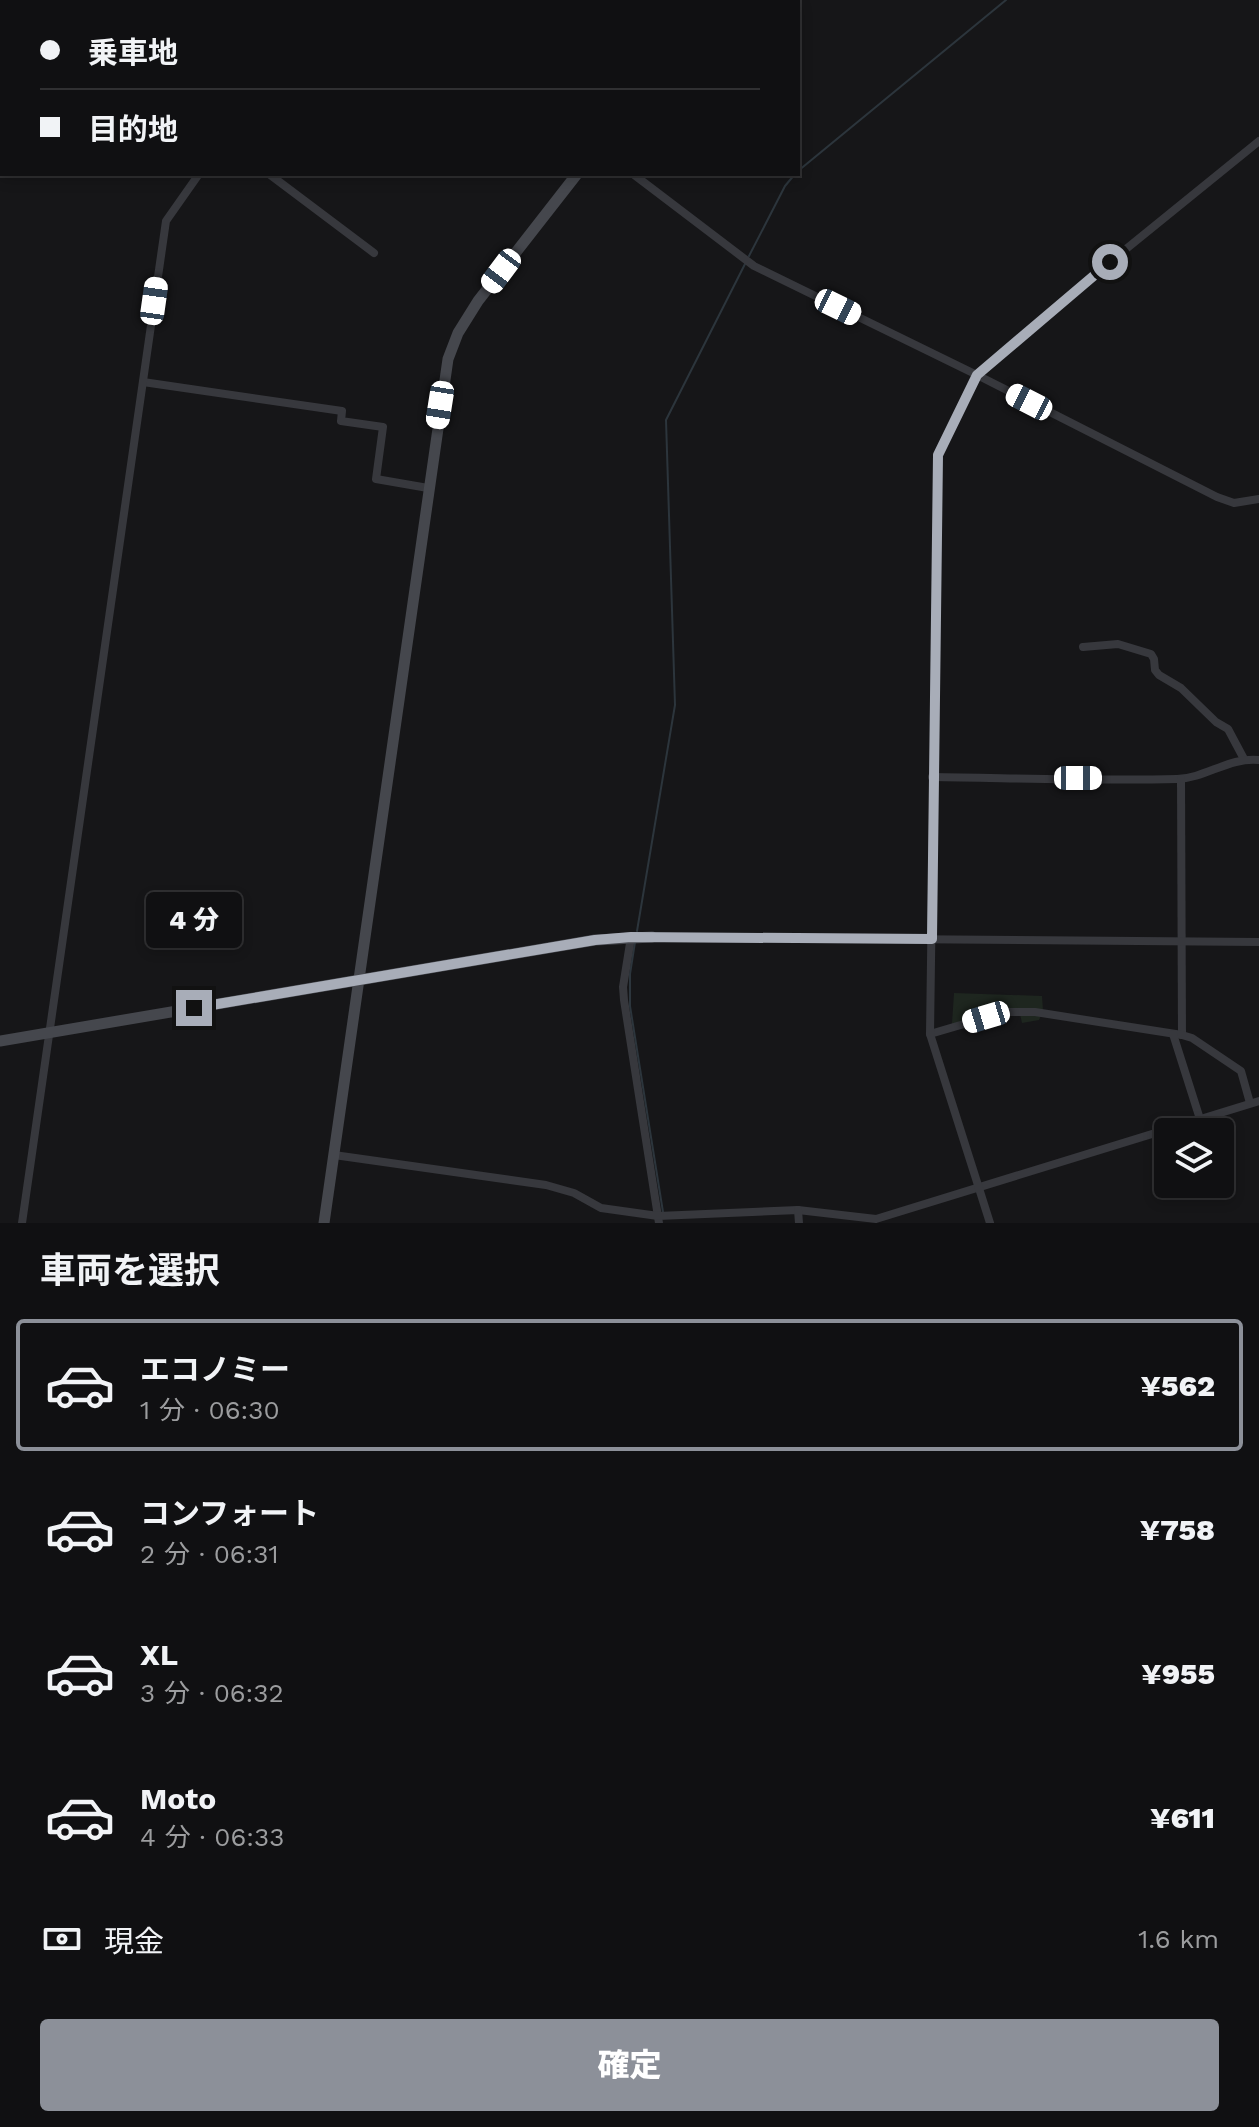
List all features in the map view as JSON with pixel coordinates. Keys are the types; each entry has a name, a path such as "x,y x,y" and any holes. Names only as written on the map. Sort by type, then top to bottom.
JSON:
{"street":[{"path":"990,1223 930,1034 938,455 977,375 1259,141"},
{"path":"22,1223 166,221 198,176"},
{"path":"272,176 374,253"},
{"path":"324,1223 443,381 452,345 478,301 575,176"},
{"path":"636,176 748,262 1217,497 1234,503 1259,499"},
{"path":"143,382 342,411 341,421 383,427 376,479 428,488"},
{"path":"1083,647 1118,644 1151,654 1159,675 1181,688 1216,722 1228,729 1244,759"},
{"path":"932,777 1181,779 1244,759 1259,760"},
{"path":"1181,779 1183,941 1177,1034 1200,1118"},
{"path":"0,1041 595,940 631,937 1259,942"},
{"path":"631,937 624,1000 662,1218"},
{"path":"930,1034 1005,1012 1035,1012 1192,1038 1241,1071 1254,1102 1203,1118"},
{"path":"334,1155 546,1185 574,1193 601,1208 662,1218 798,1210 876,1219 1154,1133"},
{"path":"798,1210 799,1223"}],"shaded area":[{"path":"954,993 1042,996 1043,1011 1039,1020 1022,1023 1020,1014 952,1024"}],"waterway":[{"path":"800,169 1006,0"},
{"path":"749,256 785,186 793,176"},
{"path":"637,931 675,705 666,420 746,262"},
{"path":"635,942 630,974 630,1006 663,1212"}],"route":[{"path":"194,1008 595,940 631,937 932,939 938,455 977,375 1110,262"}]}
